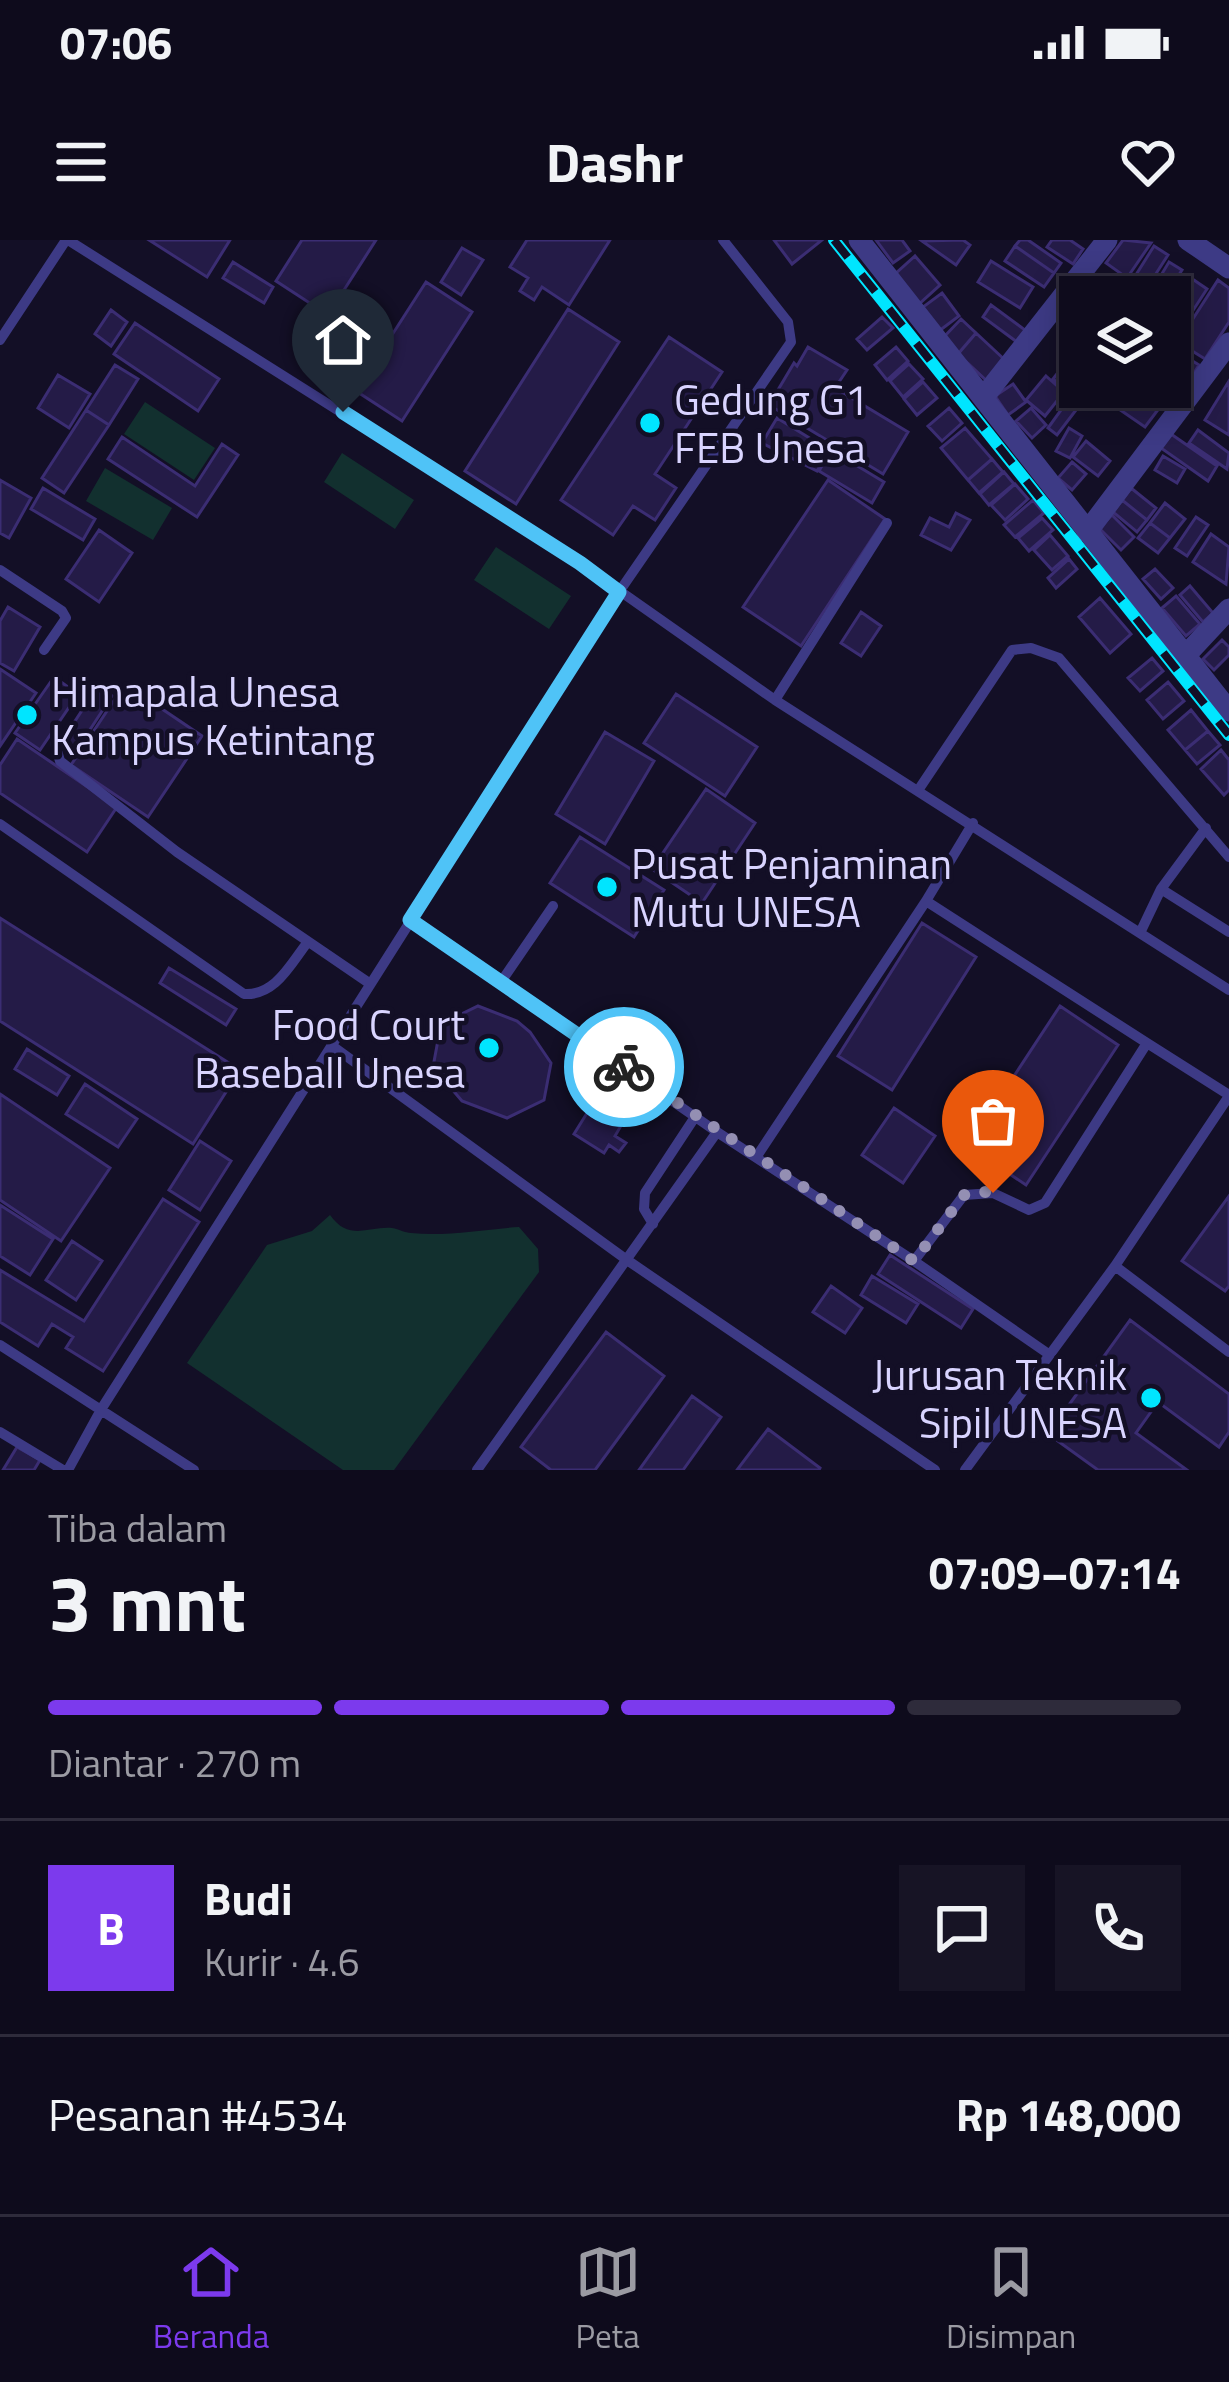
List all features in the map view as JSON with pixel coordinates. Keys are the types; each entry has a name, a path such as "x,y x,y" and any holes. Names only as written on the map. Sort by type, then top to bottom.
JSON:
{"street":[{"path":"860,240 1229,711"},
{"path":"982,398 1107,240"},
{"path":"1188,240 1229,268"},
{"path":"1087,532 1229,343"},
{"path":"1185,656 1229,610"}],"lane":[{"path":"0,340 67,240 580,563 775,700 1229,990"},
{"path":"0,1432 65,1470 619,592 791,342 788,322 723,240"},
{"path":"775,700 886,523"},
{"path":"0,570 62,610 66,618 44,650"},
{"path":"919,789 1012,650 1031,648 1059,658 1229,857"},
{"path":"55,744 60,760 177,852 369,983"},
{"path":"757,1156 973,823"},
{"path":"0,824 244,994 259,995 273,986 307,943"},
{"path":"1140,933 1161,889 1206,828"},
{"path":"1161,889 1229,932"},
{"path":"926,901 1229,1096 1115,1266 965,1470"},
{"path":"501,982 553,906"},
{"path":"410,920 1050,1354"},
{"path":"914,1261 964,1195 993,1193 1029,1210 1045,1203 1148,1043"},
{"path":"331,1045 627,1260 935,1470"},
{"path":"653,1224 644,1209 645,1193 695,1117"},
{"path":"477,1470 717,1132"},
{"path":"1115,1266 1229,1352"},
{"path":"0,1345 194,1470"}],"green space":[{"path":"145,402 215,448 194,480 124,434"},
{"path":"342,453 414,500 395,529 324,482"},
{"path":"105,468 172,508 153,540 86,501"},
{"path":"496,547 571,596 549,629 474,580"},
{"path":"330,1215 352,1230 392,1228 437,1234 519,1227 538,1249 539,1272 394,1470 343,1470 187,1363 267,1245 312,1231"}],"building":[{"path":"149,240 230,240 207,277"},
{"path":"302,240 376,240 328,315 276,281"},
{"path":"527,240 610,240 569,305 542,287 534,300 520,291 528,278 510,267"},
{"path":"774,240 822,240 792,264"},
{"path":"876,240 902,240 910,251 893,263"},
{"path":"963,240 970,245 956,265 922,241"},
{"path":"1028,240 1061,263 1054,273 1015,246"},
{"path":"1052,240 1070,240 1083,249 1073,264 1047,247"},
{"path":"1123,240 1151,243 1128,276 1106,263"},
{"path":"1015,246 1054,273 1044,287 1005,261"},
{"path":"1154,246 1168,255 1154,276 1135,276"},
{"path":"462,248 483,260 461,295 441,282"},
{"path":"915,256 940,285 919,304 894,275"},
{"path":"991,261 1033,287 1020,308 978,282"},
{"path":"233,262 273,287 264,303 223,278"},
{"path":"1169,262 1182,270 1178,276 1161,276"},
{"path":"1191,278 1207,289 1191,313"},
{"path":"1218,280 1229,288 1229,322 1205,359 1191,350 1191,322"},
{"path":"426,282 472,312 402,421 356,391"},
{"path":"942,293 959,316 939,331 923,307"},
{"path":"991,305 1025,330 1017,342 983,317"},
{"path":"568,309 619,342 516,504 465,471"},
{"path":"111,310 127,322 111,346 95,334"},
{"path":"882,317 893,328 867,350 857,339"},
{"path":"961,319 976,333 958,354 942,339"},
{"path":"135,323 219,379 198,411 114,354"},
{"path":"976,333 1006,361 988,382 958,354"},
{"name":"Gedung G1 FEB Unesa","path":"669,337 722,372 655,474 676,488 655,520 633,506 613,535 561,500"},
{"path":"808,347 847,370 835,388 908,432 883,474 769,405"},
{"path":"896,347 908,361 887,380 875,365"},
{"path":"909,364 923,379 903,397 890,381"},
{"path":"115,365 138,379 109,425 86,410"},
{"path":"58,375 90,394 69,428 38,408"},
{"path":"1046,376 1059,388 1059,398 1045,416 1026,400"},
{"path":"1229,381 1229,435 1205,420"},
{"path":"923,382 937,398 917,415 904,399"},
{"path":"1013,384 1026,402 1008,415 995,396"},
{"path":"949,408 962,423 942,441 928,426"},
{"path":"1031,408 1046,425 1032,438 1016,421"},
{"path":"1062,408 1076,410 1057,435 1048,428"},
{"path":"1117,408 1157,411 1145,427"},
{"path":"86,410 109,425 64,493 42,478"},
{"path":"777,418 829,450 817,471 762,443"},
{"path":"965,428 992,459 968,480 941,448"},
{"path":"1069,428 1082,436 1070,458 1056,451"},
{"path":"1198,430 1229,453 1227,469 1189,443"},
{"path":"1171,434 1217,466 1208,481 1161,448"},
{"path":"122,437 195,486 222,444 238,455 197,517 108,459"},
{"path":"1086,441 1110,461 1098,476 1073,457"},
{"path":"831,450 884,482 872,503 819,471"},
{"path":"1163,456 1185,469 1177,483 1155,470"},
{"path":"992,459 1003,472 979,493 968,480"},
{"path":"1072,462 1086,474 1072,490 1058,478"},
{"path":"1004,472 1014,484 989,505 980,494"},
{"path":"0,480 31,498 9,538 0,533"},
{"path":"828,480 885,519 801,646 743,607"},
{"path":"1015,484 1028,499 1005,520 991,505"},
{"path":"43,488 95,519 83,540 31,509"},
{"path":"1131,488 1156,508 1147,520 1122,500"},
{"path":"1033,500 1044,513 1015,537 1004,525"},
{"path":"1122,500 1147,520 1137,532 1113,512"},
{"path":"1165,503 1185,519 1170,538 1150,523"},
{"path":"956,513 970,520 951,550 921,535 930,518 949,527"},
{"path":"1112,515 1134,537 1121,550 1099,528"},
{"path":"1196,517 1208,525 1187,556 1175,548"},
{"path":"1042,518 1053,530 1029,551 1018,538"},
{"path":"1150,523 1170,538 1158,553 1138,538"},
{"path":"99,530 132,553 99,602 66,579"},
{"path":"1211,534 1229,547 1226,584 1193,562"},
{"path":"1050,535 1068,556 1052,570 1034,550"},
{"path":"1069,559 1077,569 1056,588 1048,578"},
{"path":"1155,569 1173,588 1161,599 1143,579"},
{"path":"1190,586 1213,613 1203,622 1180,595"},
{"path":"1176,596 1200,624 1186,636 1162,608"},
{"path":"1100,598 1131,634 1110,653 1079,617"},
{"path":"8,607 40,627 14,671 0,663 0,621"},
{"path":"861,612 881,626 861,656 841,643"},
{"path":"1222,640 1229,655 1214,670 1203,659"},
{"path":"1152,658 1163,671 1140,691 1128,678"},
{"path":"0,669 36,693 0,746"},
{"path":"54,677 78,694 40,750 15,733"},
{"path":"1168,682 1184,701 1163,719 1147,700"},
{"path":"125,684 202,736 148,817 71,765"},
{"path":"98,686 112,696 74,754 60,744"},
{"path":"676,694 757,747 725,796 644,743"},
{"path":"1191,710 1208,731 1185,750 1168,730"},
{"path":"1208,731 1220,745 1197,764 1185,750"},
{"path":"605,732 654,761 605,844 556,814"},
{"path":"17,739 117,807 87,852 0,793 0,765"},
{"path":"1221,750 1229,760 1229,790 1224,795 1201,769"},
{"path":"706,789 755,823 702,903 652,869"},
{"name":"Pusat Penjaminan Mutu UNESA","path":"580,837 664,890 634,937 550,883"},
{"path":"0,918 240,1070 193,1144 0,1021"},
{"path":"922,923 976,957 892,1090 838,1056"},
{"path":"169,968 236,1009 226,1025 160,983"},
{"name":"Food Court Baseball Unesa","path":"478,1006 517,1021 551,1063 544,1100 507,1118 462,1101 433,1067 441,1024"},
{"path":"1060,1006 1118,1045 1026,1185 968,1146"},
{"path":"27,1049 69,1076 57,1095 15,1069"},
{"path":"85,1084 137,1119 118,1147 66,1114"},
{"path":"0,1094 110,1168 61,1241 0,1200"},
{"path":"592,1105 622,1124 615,1136 626,1143 619,1152 609,1145 604,1153 574,1134"},
{"path":"894,1108 935,1136 903,1183 862,1155"},
{"path":"200,1141 231,1161 200,1210 169,1190"},
{"path":"1229,1196 1229,1286 1225,1291 1182,1261"},
{"path":"163,1199 199,1222 103,1371 66,1348 73,1337 52,1324 38,1346 0,1322 0,1270 84,1321"},
{"path":"0,1205 53,1239 30,1275 0,1256"},
{"path":"72,1241 102,1261 76,1300 46,1280"},
{"path":"890,1255 973,1309 961,1328 878,1274"},
{"path":"872,1276 918,1304 906,1323 861,1295"},
{"path":"831,1286 862,1308 845,1333 813,1312"},
{"name":"Jurusan Teknik Sipil UNESA","path":"1130,1320 1229,1394 1229,1432 1219,1447 1158,1402 1136,1433 1187,1470 1098,1470 1048,1434"},
{"path":"606,1332 664,1376 595,1470 551,1470 521,1447"},
{"path":"692,1396 721,1417 683,1470 639,1470"},
{"path":"768,1429 820,1468 819,1470 737,1470"},
{"path":"17,1447 40,1460 34,1470 3,1470"}],"railway":[{"path":"834,240 1229,735"}],"way so far":[{"path":"624,1067 914,1261 964,1195 993,1193"}],"place":[{"name":"Gedung G1 FEB Unesa","path":"650,423"},
{"name":"Himapala Unesa Kampus Ketintang","path":"27,715"},
{"name":"Pusat Penjaminan Mutu UNESA","path":"607,887"},
{"name":"Food Court Baseball Unesa","path":"489,1048"},
{"name":"Jurusan Teknik Sipil UNESA","path":"1151,1398"}],"route":[{"path":"343,412 619,592 410,920 624,1067"}]}
